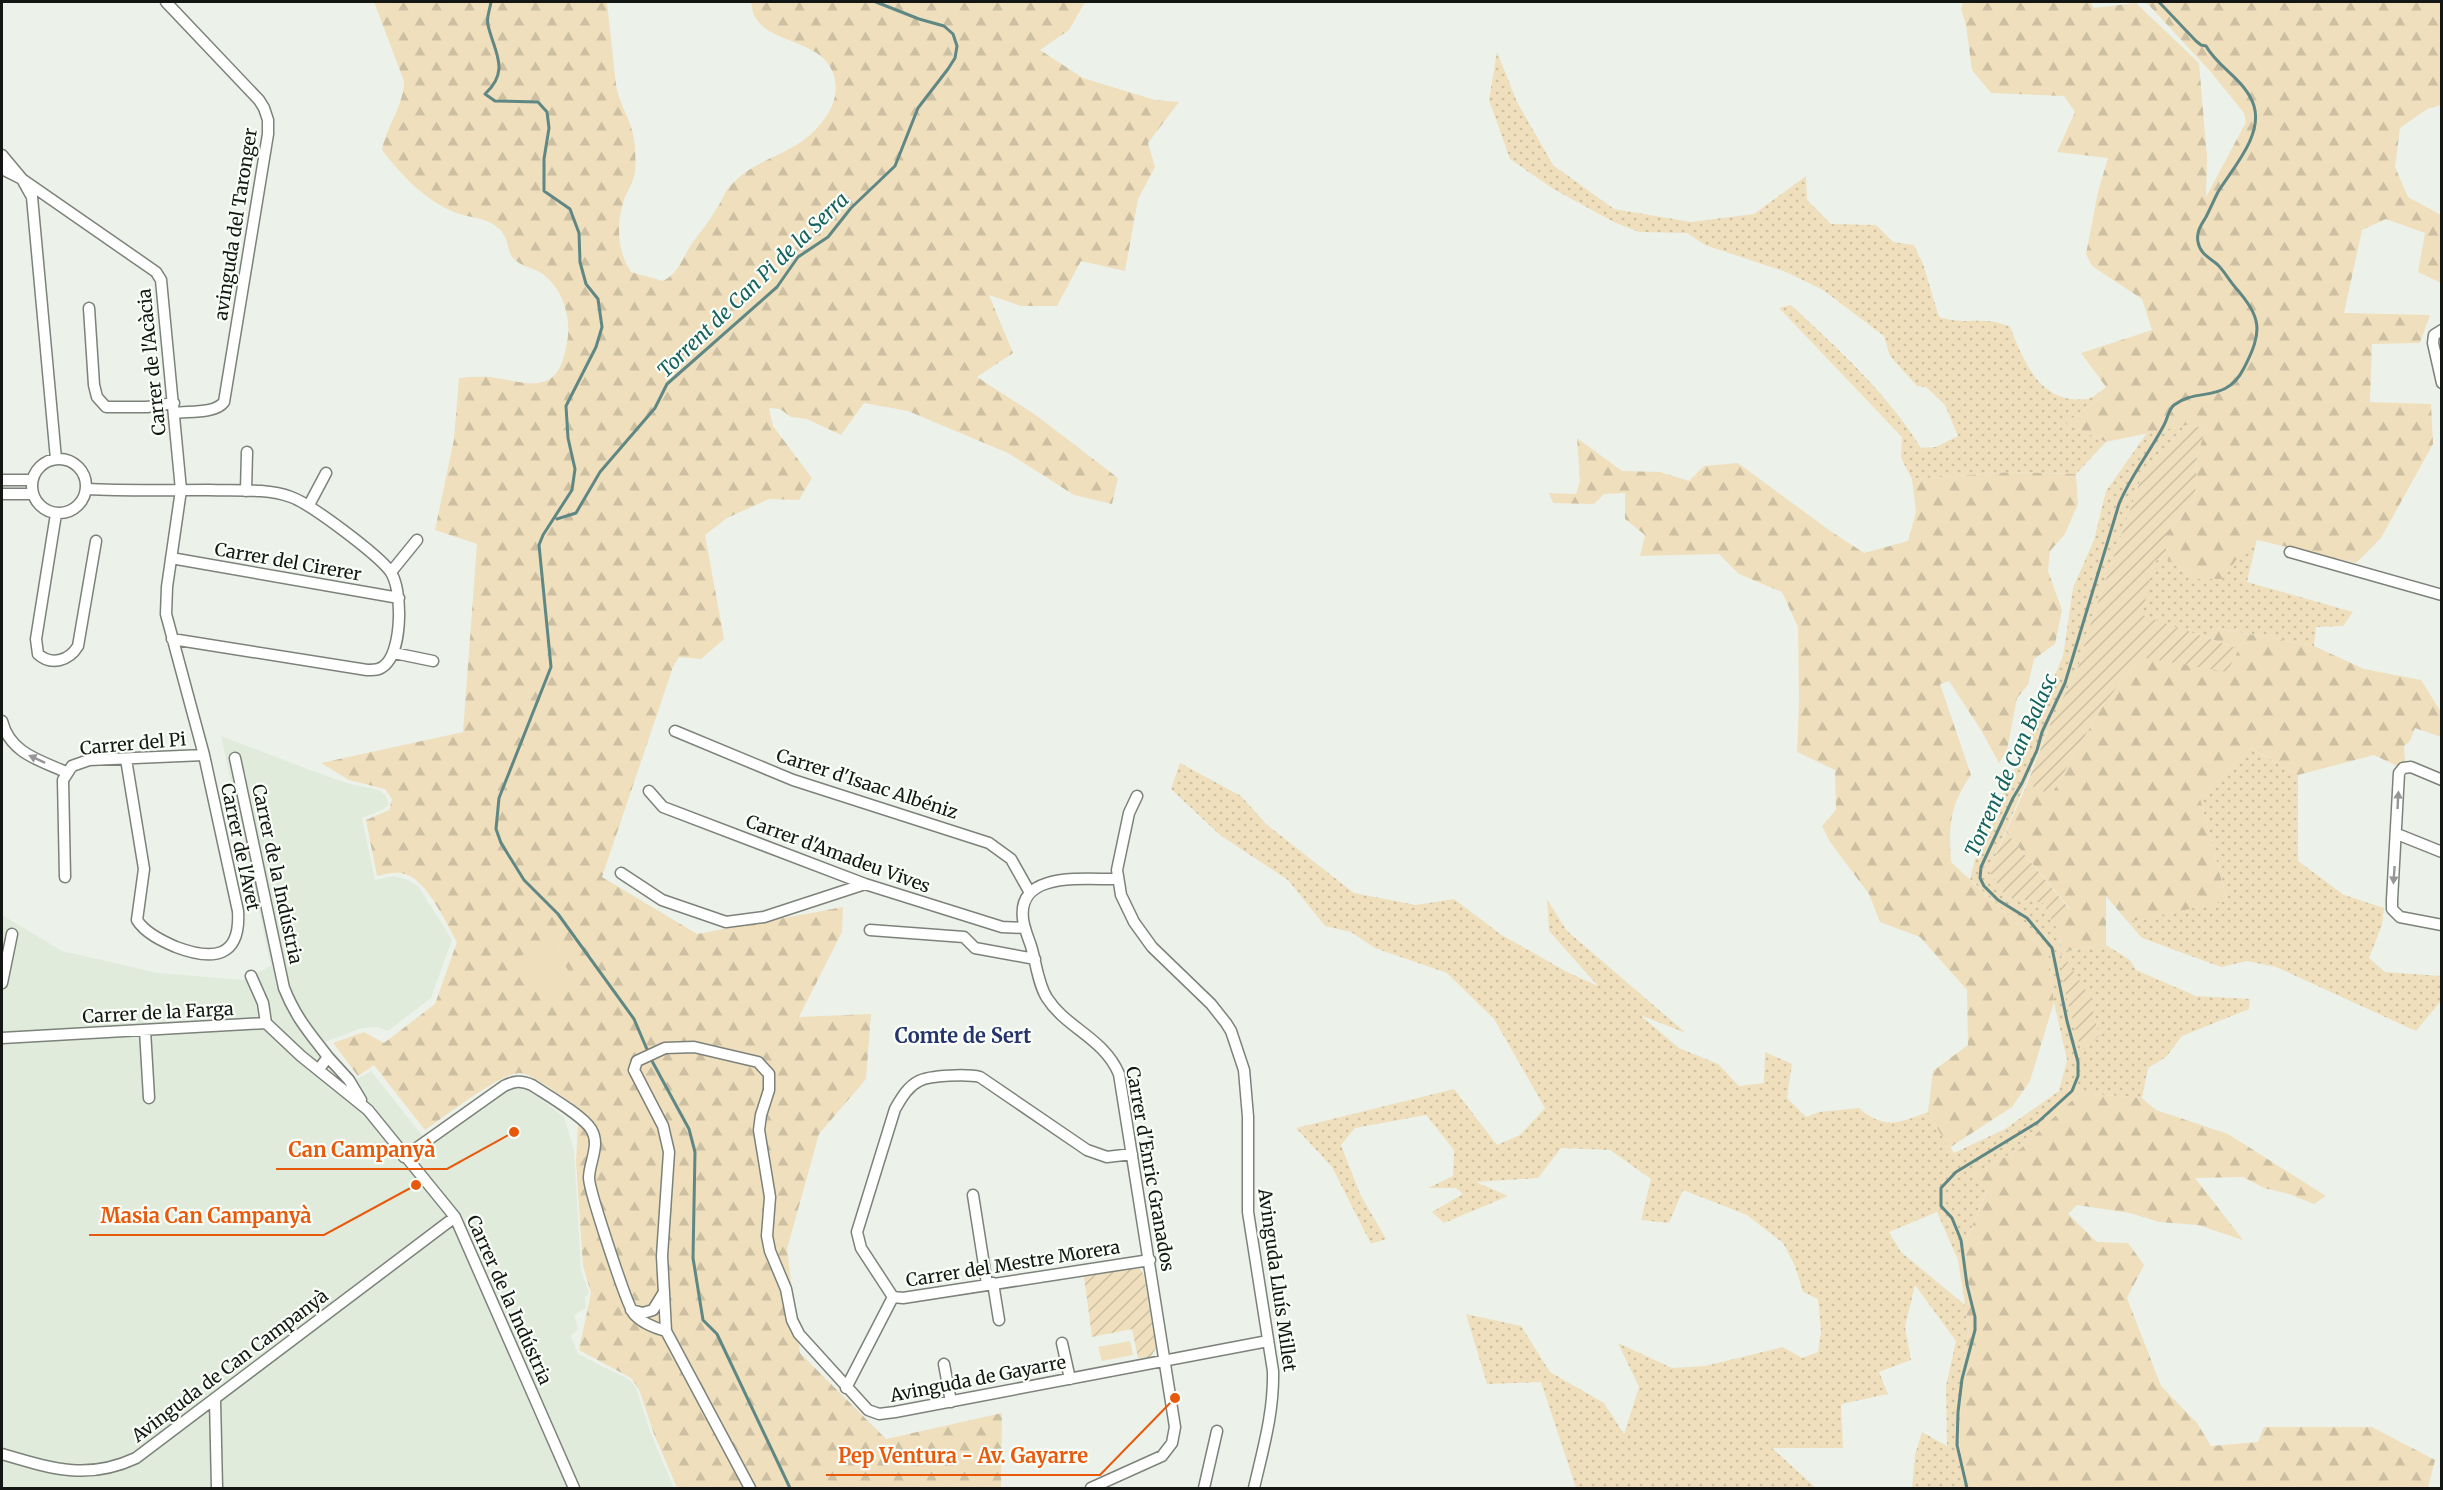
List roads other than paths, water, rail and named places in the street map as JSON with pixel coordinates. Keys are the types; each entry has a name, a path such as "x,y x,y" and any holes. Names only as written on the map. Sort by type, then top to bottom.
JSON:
{"street":[{"name":"avinguda del Taronger","path":"166,2 259,100 268,120 263,176 224,402 220,407 213,409 174,408"},
{"path":"2,155 22,179 32,197 56,459"},
{"name":"Carrer de l'Acàcia","path":"2,169 22,179 156,272 163,290 181,490"},
{"path":"89,308 94,386 97,398 105,407 174,408"},
{"path":"2442,330 2434,335 2433,343 2442,383"},
{"path":"246,491 247,452"},
{"path":"56,459 70,462 77,467 85,481 86,489 79,505 72,510 56,514 41,507 33,495 32,480 41,466 56,459"},
{"path":"309,505 327,473"},
{"path":"2,480 32,480"},
{"path":"86,489 246,491 280,494 309,505 379,561 391,572 399,598 394,653 387,664 378,670 172,639"},
{"name":"Carrer de l'Avet","path":"126,759 144,869 137,920 148,932 165,943 205,956 217,954 228,948 236,938 239,926 238,911 204,754 172,639 166,602 181,490"},
{"path":"2,494 33,495"},
{"path":"56,514 36,639 38,654 50,662 62,659 74,652 78,646 96,541"},
{"path":"391,572 417,540"},
{"path":"2290,552 2442,595"},
{"name":"Carrer del Cirerer","path":"171,558 399,598"},
{"path":"394,653 433,661"},
{"path":"2,721 6,742 66,772"},
{"name":"Carrer d'Isaac Albéniz","path":"675,731 793,780 989,843 1011,859 1029,891"},
{"name":"Carrer del Pi","path":"65,877 63,780 66,772 72,766 89,760 204,754"},
{"name":"Carrer de la Indústria","path":"235,758 284,988 297,1017 349,1080 368,1110 404,1157 455,1217 574,1488"},
{"path":"2442,780 2411,767 2403,768 2399,773 2392,900 2392,909 2400,917 2442,925"},
{"name":"Carrer d'Amadeu Vives","path":"648,791 663,807 864,884 1002,927 1025,928"},
{"name":"Avinguda Lluís Millet","path":"1137,796 1124,831 1118,879 1127,910 1143,935 1166,962 1220,1015 1232,1031 1246,1090 1248,1212 1274,1393 1272,1414 1254,1488"},
{"path":"2397,834 2442,852"},
{"path":"621,873 662,900 726,922 764,917 864,884"},
{"path":"1029,891 1055,881 1118,879"},
{"name":"Carrer d'Enric Granados","path":"1029,891 1023,912 1025,928 1046,997 1113,1058 1119,1074 1175,1427 1172,1443 1162,1456 1091,1488"},
{"path":"870,930 964,937 975,948 1035,959"},
{"path":"2,983 12,934"},
{"name":"Carrer de la Farga","path":"2,1038 266,1023 263,1003 251,976"},
{"name":"Carrer de la Indústria","path":"266,1023 301,1056 368,1110"},
{"path":"145,1029 148,1098"},
{"name":"Avinguda de Gayarre","path":"666,1331 662,1256 669,1152 663,1126 636,1075 635,1065 637,1061 650,1053 664,1048 694,1047 758,1062 769,1074 769,1090 759,1130 770,1197 767,1236 770,1251 786,1289 792,1320 799,1334 868,1410 879,1414 1164,1361"},
{"path":"319,1069 328,1057"},
{"name":"Carrer del Mestre Morera","path":"1132,1154 1107,1156 1086,1150 980,1077 968,1074 920,1080 904,1093 895,1109 857,1232 861,1248 893,1297 903,1298 1150,1260"},
{"path":"404,1157 504,1086 513,1082 523,1081 532,1085 591,1128 595,1137 595,1148 589,1179 590,1193 630,1309 640,1319 666,1331 750,1488"},
{"path":"973,1195 999,1320"},
{"name":"Avinguda de Can Campanyà","path":"2,1454 55,1470 73,1472 108,1468 136,1458 455,1217"},
{"path":"630,1309 643,1313 653,1310 664,1292"},
{"path":"846,1388 893,1297"},
{"path":"1164,1361 1268,1341"},
{"path":"1062,1343 1070,1379"},
{"path":"944,1364 951,1402"},
{"path":"215,1400 217,1488"},
{"path":"1204,1488 1217,1431"}],"waterway":[{"path":"491,2 488,22 497,52 499,69 493,85 485,94 495,101 538,102 547,112 549,128 544,159 544,191 570,209 579,233 580,262 586,284 598,299 602,327 596,347 566,406 568,438 575,469 572,490 539,545 551,667 499,798 496,829 501,843 524,880 558,914 634,1019 652,1061 689,1129 695,1152 693,1258 703,1320 717,1334 790,1488"},
{"name":"Torrent de Can Pi de la Serra","path":"557,519 576,513 600,472 655,408 667,384 777,287 798,257 828,237 851,208 895,166 918,108 955,58 957,46 953,34 944,26 876,2"},
{"name":"Torrent de Can Balasc","path":"1967,1488 1957,1445 1958,1412 1962,1379 1975,1330 1975,1317 1967,1285 1961,1240 1952,1218 1941,1206 1941,1188 1956,1172 2038,1122 2072,1091 2078,1076 2078,1062 2052,948 2027,918 1998,900 1984,886 1980,878 1981,867 2022,783 2065,683 2124,493 2159,435 2172,407 2183,400 2220,391 2229,386 2244,368 2257,334 2255,316 2244,298 2220,267 2203,253 2198,238 2199,229 2218,192 2245,152 2254,129 2256,117 2254,106 2238,81 2217,61 2206,46 2196,41 2159,2"}],"place":[{"name":"Can Campanyà","path":"514,1132"},
{"name":"Masia Can Campanyà","path":"416,1185"},
{"name":"Pep Ventura - Av. Gayarre","path":"1175,1398"}],"district":[{"name":"Comte de Sert","path":"963,1036"}]}
